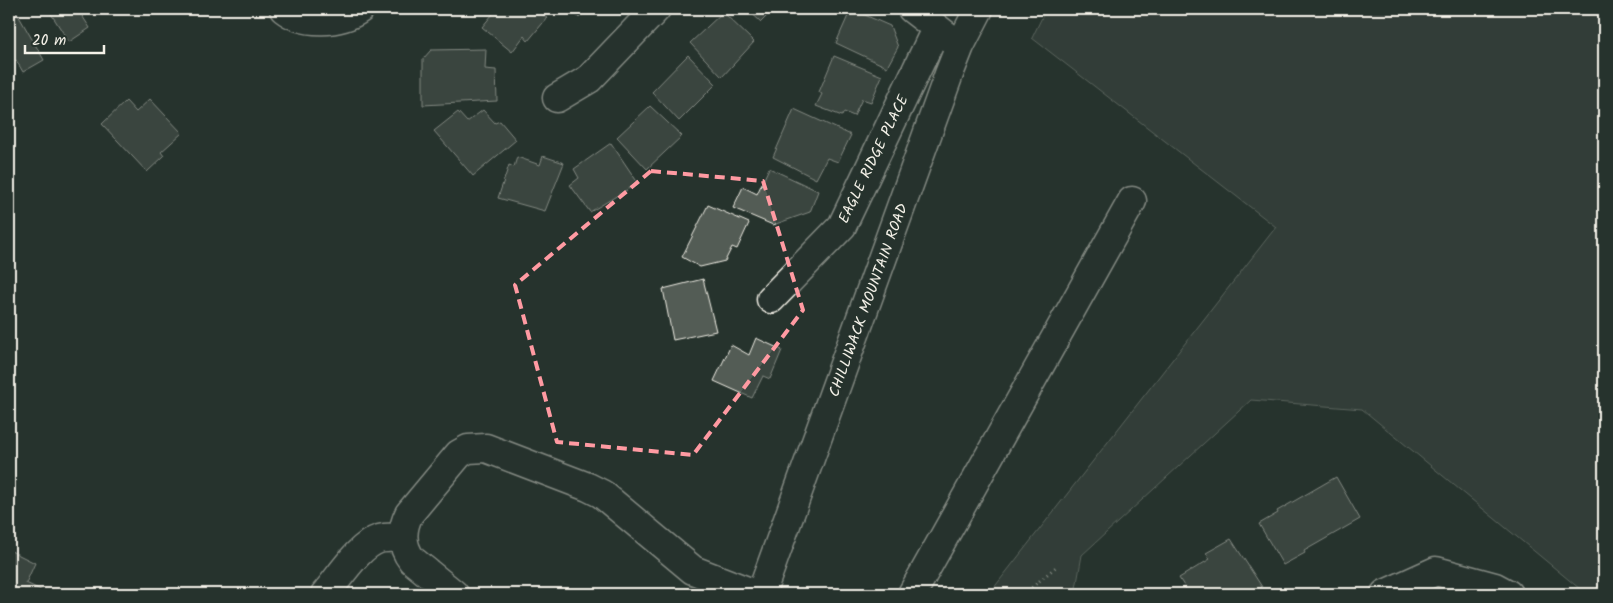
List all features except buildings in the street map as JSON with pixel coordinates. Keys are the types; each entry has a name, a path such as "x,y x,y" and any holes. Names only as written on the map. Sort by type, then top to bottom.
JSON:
{"street":[{"path":"284,9 307,19 324,20 352,14 360,9"},
{"path":"557,98 589,79 656,9"},
{"path":"912,9 960,46"},
{"name":"CHILLIWACK MOUNTAIN ROAD","path":"761,594 960,46 979,9"},
{"name":"EAGLE RIDGE PLACE","path":"771,299 842,226 936,29"},
{"path":"912,594 1132,201"},
{"path":"454,594 412,560 404,548 404,526 409,514 459,454 468,449 486,448 602,494 693,570 755,594"},
{"path":"325,594 367,546 380,539 403,537"},
{"path":"1385,594 1436,570 1495,587 1508,594"}],"path":[{"path":"1024,594 1057,566"}],"highlighted area":[{"path":"651,171 763,181 803,310 693,455 557,442 515,285"}],"shaded area":[{"path":"1046,9 1604,9 1604,594 1586,594 1362,409 1251,400 1082,555 1075,594 989,594 1276,227 1032,38"}]}
